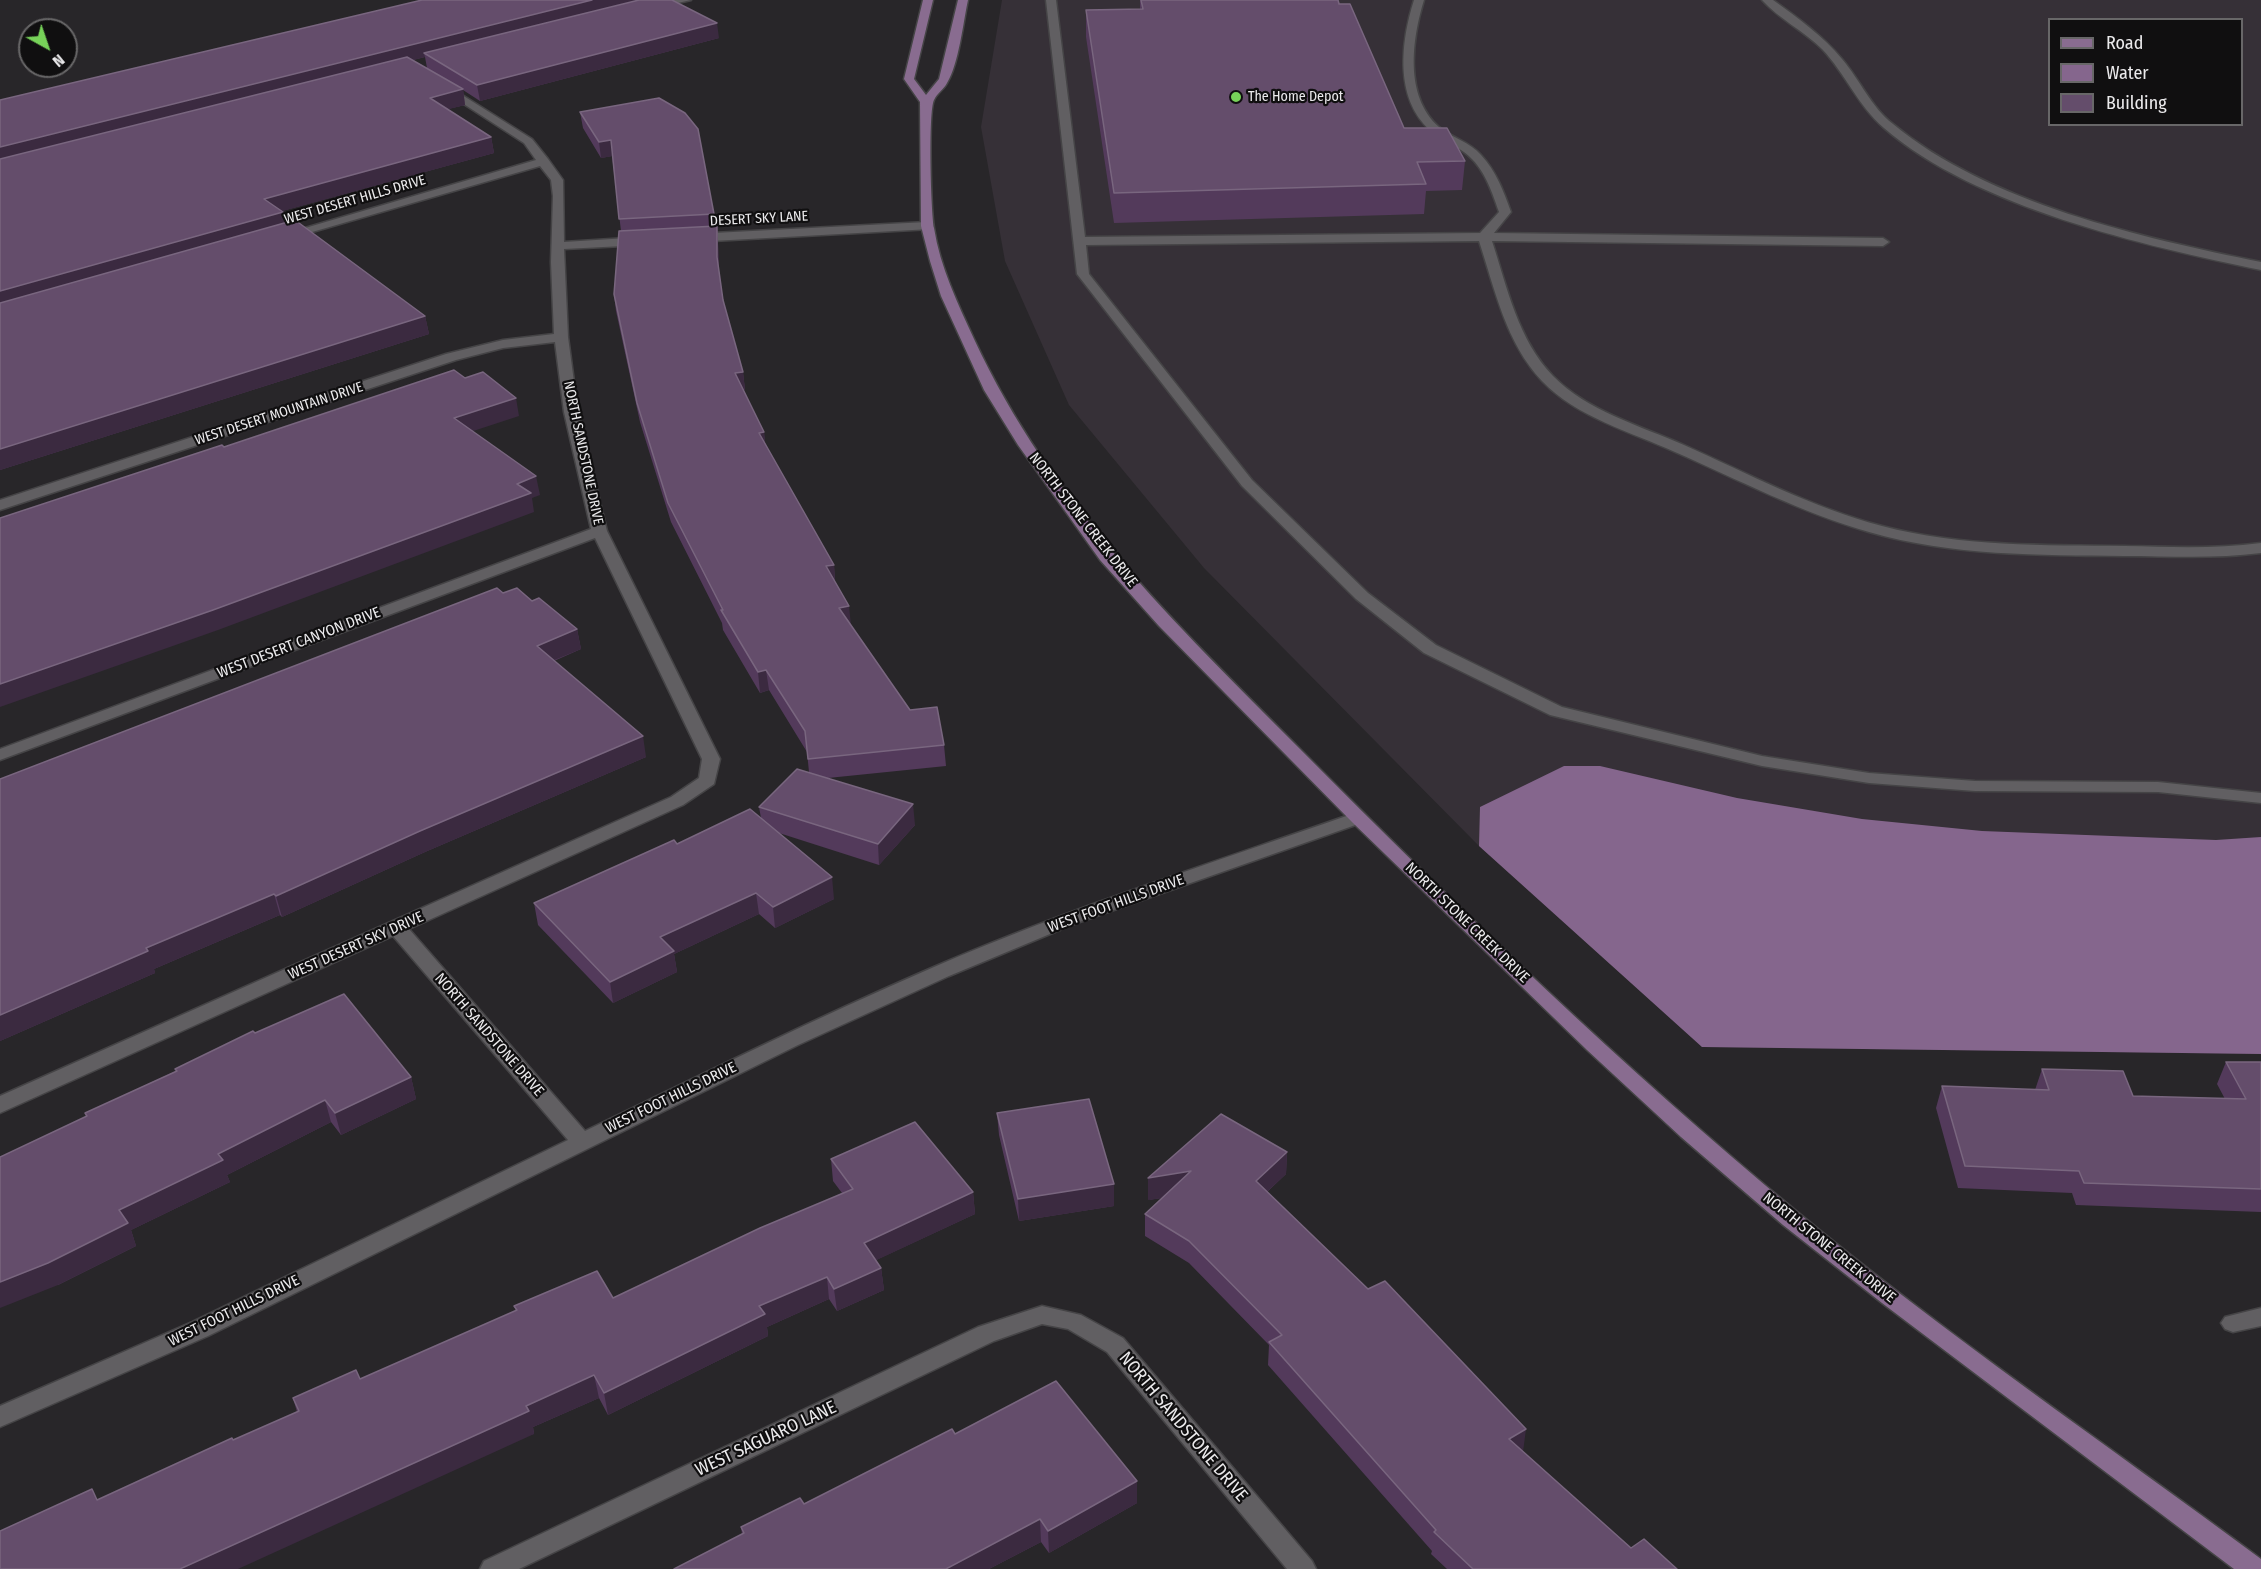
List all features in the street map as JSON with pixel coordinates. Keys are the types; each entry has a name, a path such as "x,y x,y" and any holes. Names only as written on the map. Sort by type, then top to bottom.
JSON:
{"street":[{"path":"636,10 686,0"},
{"path":"928,0 909,79 926,102 944,80 963,0"},
{"path":"1051,0 1083,274 1247,483 1362,596 1430,649 1556,711 1762,760 1869,778 1975,786 2158,787 2261,798"},
{"path":"1419,0 1407,42 1409,71 1416,97 1429,123 1445,137 1472,152 1494,180 1504,212 1484,237"},
{"path":"1767,0 1793,19 1834,56 1862,99 1887,126 1924,153 1983,183 2069,215 2166,245 2261,266"},
{"name":"NORTH SANDSTONE DRIVE","path":"429,78 506,124 528,141 557,180 561,337 571,412 599,531 711,759 708,780"},
{"name":"NORTH STONE CREEK DRIVE","path":"926,102 927,226 948,296 991,390 1044,471 1106,557 1165,623 1358,818 1594,1045 1791,1219 1990,1374 2254,1569"},
{"name":"WEST DESERT HILLS DRIVE","path":"272,239 544,161"},
{"name":"DESERT SKY LANE","path":"682,238 927,226"},
{"path":"1079,241 1484,237 1883,242"},
{"path":"1484,237 1521,342 1538,369 1553,384 1594,411 1842,519 1908,538 1983,547 2184,552 2261,548"},
{"path":"558,246 658,240"},
{"name":"WEST DESERT MOUNTAIN DRIVE","path":"0,505 451,357 503,344 561,337"},
{"name":"WEST DESERT CANYON DRIVE","path":"0,755 599,531"},
{"name":"WEST DESERT SKY DRIVE","path":"0,1105 677,801 708,780"},
{"name":"WEST FOOT HILLS DRIVE","path":"0,1417 200,1329 791,1040 942,971 1067,920 1358,818"},
{"name":"NORTH SANDSTONE DRIVE","path":"397,928 582,1142"},
{"name":"NORTH SANDSTONE DRIVE","path":"1042,1315 1073,1321 1115,1345 1303,1569"},
{"name":"WEST SAGUARO LANE","path":"493,1569 986,1334 1042,1315"},
{"path":"2233,1323 2261,1317"}],"shaded area":[{"path":"1002,0 2261,0 2261,1054 1702,1047 1479,846 1204,568 1069,405 1005,261 981,127"}],"water":[{"path":"1564,766 1600,766 1737,798 1862,819 1982,831 2216,840 2261,837 2261,1054 1702,1047 1479,846 1480,807"}],"building":[{"path":"422,0 592,0 0,147 0,100"},
{"path":"639,0 672,0 717,23 477,85 424,53"},
{"name":"The Home Depot","path":"1141,0 1338,0 1339,4 1350,4 1404,128 1447,128 1465,161 1417,162 1426,184 1114,193 1086,10 1143,9"},
{"path":"407,57 463,89 430,98 491,137 264,199 283,212 0,291 0,159"},
{"path":"659,98 685,113 698,129 714,214 619,219 611,140 599,142 580,112"},
{"path":"295,220 425,316 0,449 0,303"},
{"path":"717,226 717,257 723,300 743,372 735,373 764,432 759,433 834,565 826,566 849,606 839,608 910,710 937,707 944,745 808,759 805,731 766,670 758,672 721,610 723,610 668,503 637,403 614,294 619,231"},
{"path":"454,370 465,378 483,372 516,398 454,418 536,476 517,484 531,493 213,610 0,684 0,518 222,445 224,447"},
{"path":"497,588 503,593 517,588 532,601 539,598 577,629 537,646 643,736 420,831 276,896 274,894 146,948 148,951 0,1015 0,779"},
{"path":"797,769 913,804 878,844 759,807"},
{"path":"750,809 832,877 773,907 756,893 660,937 674,951 610,982 534,903 674,840 677,844"},
{"path":"344,994 411,1077 335,1113 325,1100 218,1154 223,1160 119,1210 128,1223 48,1263 0,1282 0,1157 87,1116 85,1113 177,1071 175,1069 253,1031 255,1033"},
{"path":"2226,1062 2261,1062 2261,1189 2084,1183 2079,1171 1965,1166 1942,1086 2049,1090 2042,1069 2123,1071 2133,1096 2246,1099"},
{"path":"1089,1099 1114,1184 1018,1199 997,1113"},
{"path":"1221,1114 1287,1152 1256,1181 1368,1289 1385,1281 1526,1429 1509,1439 1631,1548 1644,1539 1677,1569 1473,1569 1434,1532 1436,1530 1269,1342 1282,1335 1189,1241 1145,1214 1191,1171 1148,1178"},
{"path":"915,1122 973,1192 864,1243 881,1268 834,1289 827,1277 759,1306 765,1314 604,1393 594,1375 526,1406 529,1411 180,1569 0,1569 0,1531 92,1489 97,1500 232,1438 233,1440 299,1411 293,1398 356,1370 360,1379 517,1310 514,1306 597,1271 613,1298 760,1228 853,1189 831,1159"},
{"path":"1056,1381 1137,1481 1048,1531 1040,1519 946,1569 674,1569 744,1533 741,1527 800,1498 804,1504 952,1429 955,1434"}],"place":[{"name":"The Home Depot","path":"1236,97"}]}
